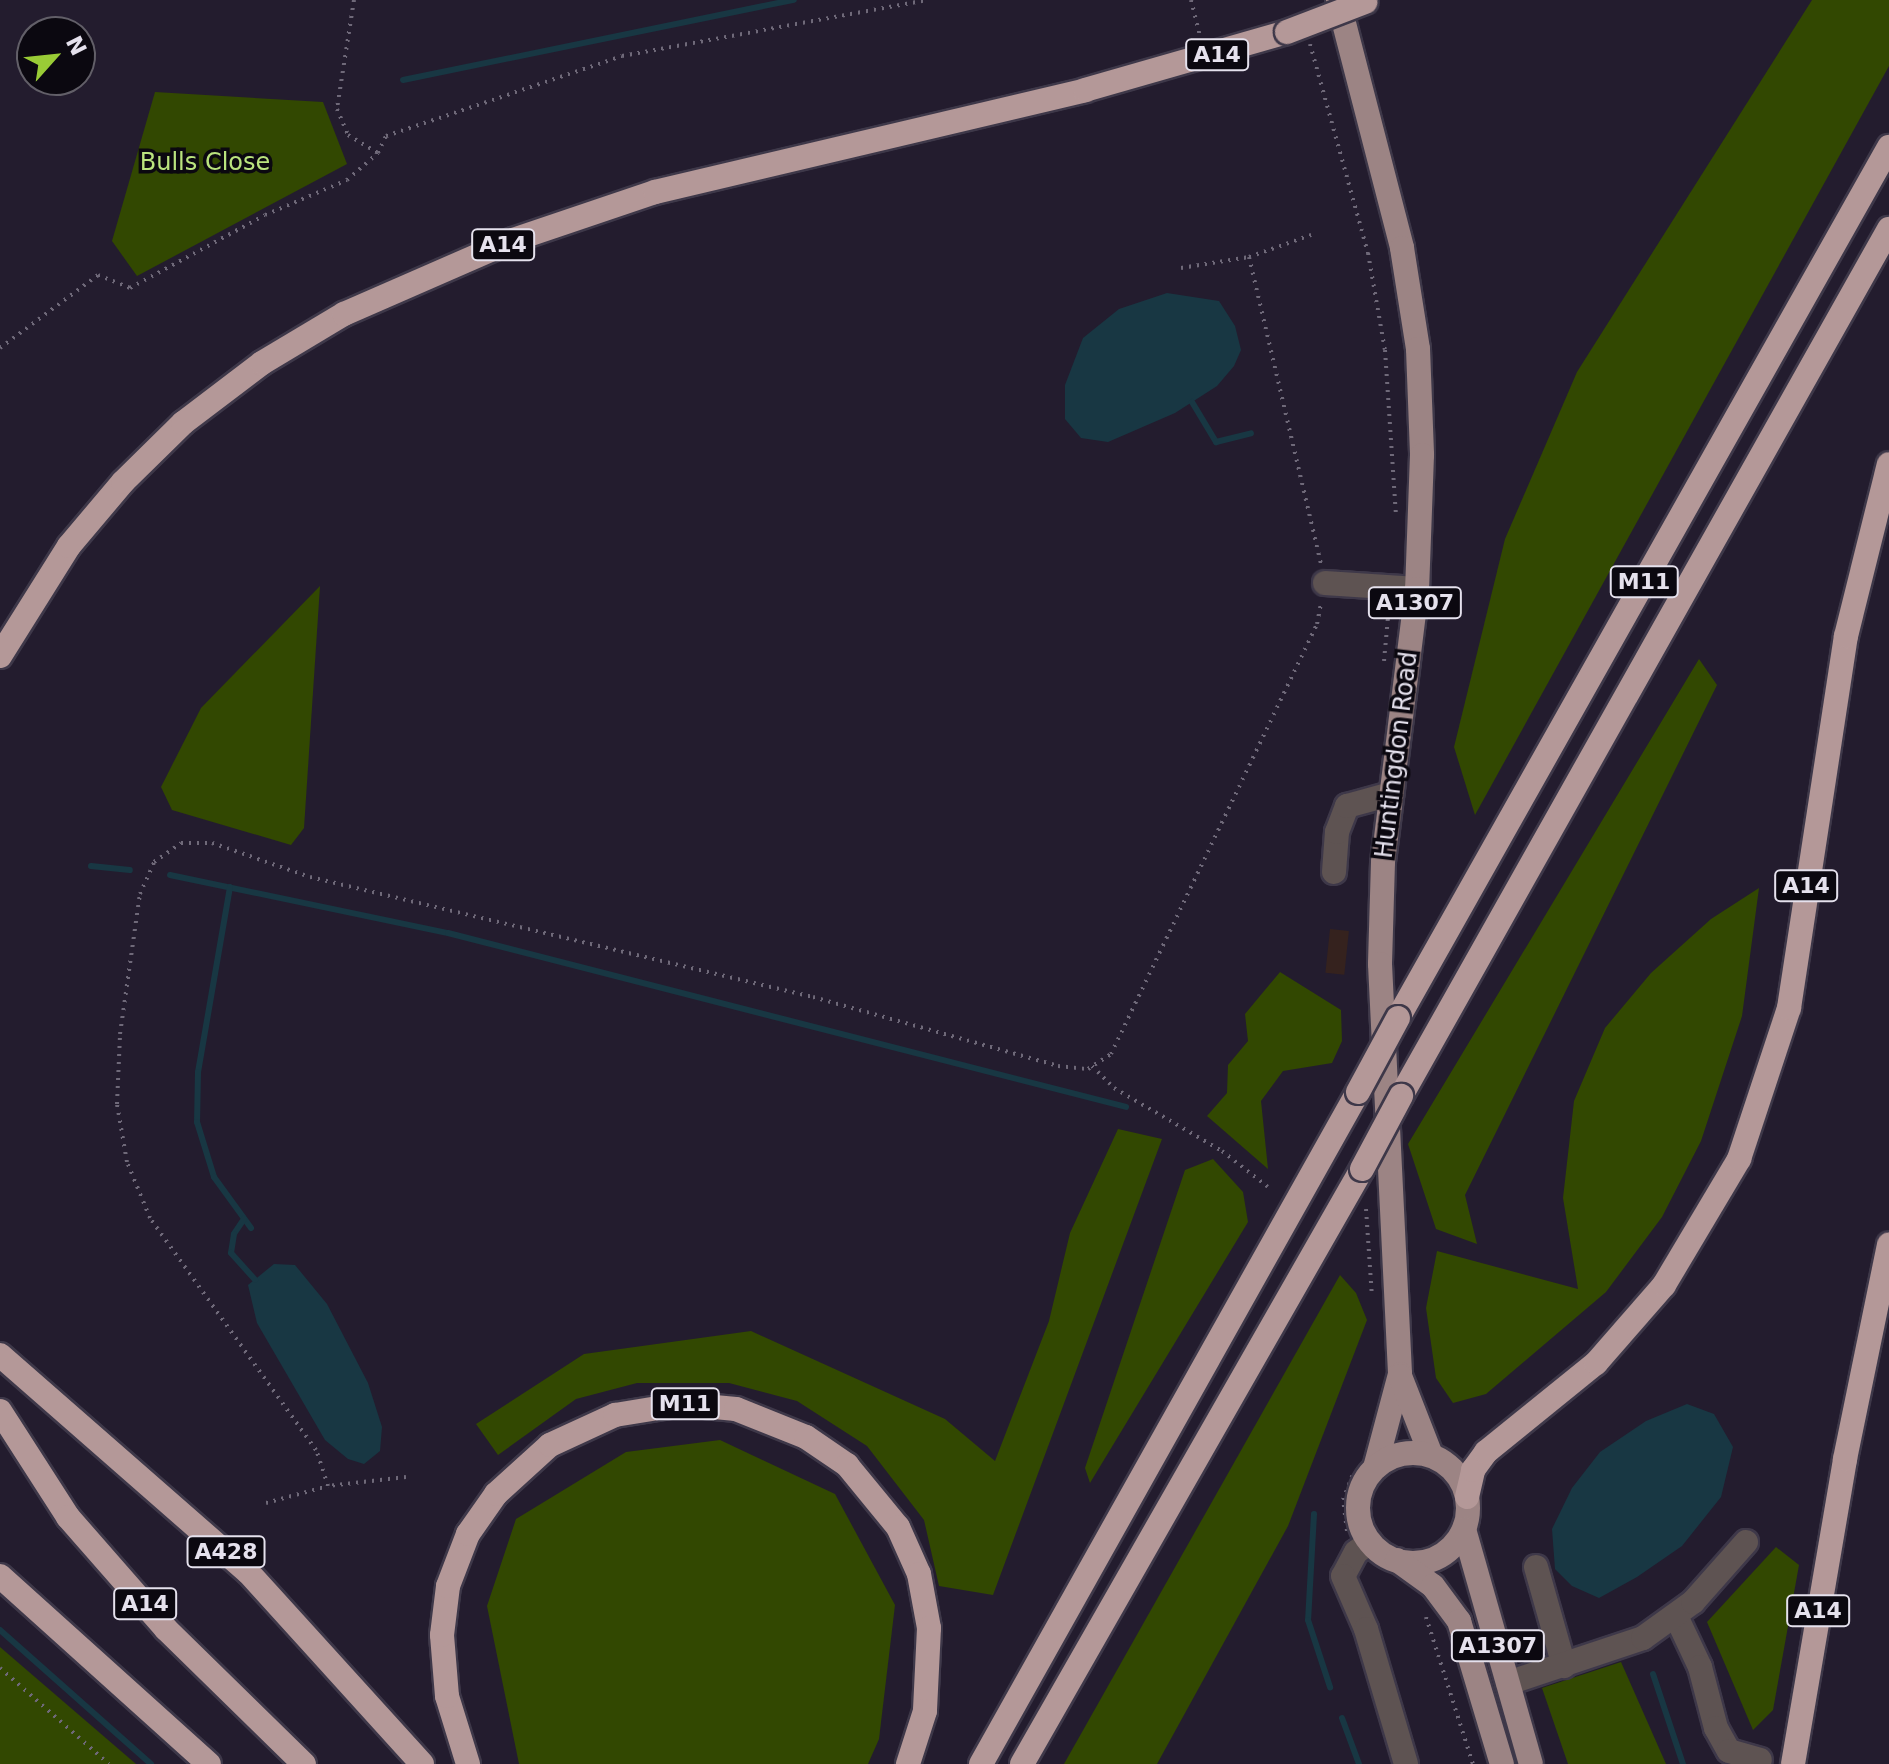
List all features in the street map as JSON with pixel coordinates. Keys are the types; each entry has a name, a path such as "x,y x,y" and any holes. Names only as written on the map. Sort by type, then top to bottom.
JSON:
{"highway":[{"name":"A14","path":"0,656 69,546 123,482 183,423 262,363 344,314 513,240 655,192 1206,58 1296,31 1367,1"},
{"name":"M11","path":"981,1764 1889,147"},
{"name":"M11","path":"1022,1764 1362,1169 1889,229"},
{"name":"A14","path":"1467,1497 1473,1470 1486,1452 1596,1363 1664,1285 1739,1159 1789,1008 1846,636 1889,464"},
{"name":"A14","path":"1793,1764 1889,1244"},
{"name":"A428","path":"0,1355 248,1572 422,1764"},
{"name":"M11","path":"468,1764 447,1696 442,1635 448,1586 468,1534 496,1494 550,1445 615,1415 683,1404 736,1409 806,1437 847,1465 898,1527 919,1574 929,1628 925,1711 908,1764"},
{"name":"A14","path":"4,1419 68,1517 166,1629 304,1764"},
{"path":"0,1576 209,1764"}],"main road":[{"name":"Huntingdon Road","path":"1338,0 1402,248 1418,349 1422,455 1417,589 1391,794 1380,964 1400,1374 1431,1455"},
{"name":"Huntingdon Road","path":"1368,1465 1400,1374"},
{"path":"1400,1454 1431,1455 1454,1471 1467,1497 1464,1529 1439,1556 1421,1562 1397,1560 1363,1547 1358,1502 1368,1465 1400,1454"},
{"name":"A1307","path":"1464,1529 1531,1764"},
{"name":"A1307","path":"1397,1560 1433,1586 1459,1621 1502,1764"}],"lane":[{"path":"1325,583 1417,589"},
{"path":"1334,872 1337,832 1347,806 1391,794"},
{"path":"1508,1683 1638,1640 1676,1616 1746,1542"},
{"path":"1363,1547 1343,1576 1366,1629 1406,1764"},
{"path":"1536,1567 1564,1666"},
{"path":"1676,1616 1700,1667 1716,1728 1729,1751 1760,1760"}],"path":[{"path":"354,0 337,109 348,135 378,153"},
{"path":"0,348 98,275 130,288 265,215 347,180 378,153 386,136 622,56 926,0"},
{"path":"1191,0 1206,58"},
{"path":"1296,31 1368,253 1385,350 1397,528"},
{"path":"1181,268 1249,257 1311,235"},
{"path":"328,1486 316,1450 150,1218 127,1162 117,1104 129,950 140,894 154,862 181,843 197,840 226,846 310,877 799,993 1058,1066 1092,1066 1111,1054 1317,624 1325,583 1249,257"},
{"path":"1382,677 1391,587"},
{"path":"1092,1066 1114,1088 1222,1151 1268,1187"},
{"path":"1366,1200 1373,1302"},
{"path":"1363,1547 1344,1523 1343,1500 1368,1465"},
{"path":"266,1503 328,1486 406,1477"},
{"path":"1424,1610 1473,1764"},
{"path":"0,1668 109,1764"}],"shaded area":[{"path":"1330,929 1349,931 1344,975 1325,973"}],"green space":[{"path":"1812,0 1889,0 1889,66 1475,815 1454,747 1505,539 1577,372"},
{"name":"Bulls Close","path":"155,92 323,102 347,164 137,276 112,241"},
{"path":"320,586 304,828 291,845 172,810 161,787 201,708"},
{"path":"1699,659 1717,685 1465,1195 1477,1244 1436,1229 1408,1144"},
{"path":"1759,888 1742,1016 1701,1141 1662,1217 1606,1292 1486,1394 1453,1403 1436,1378 1426,1308 1437,1251 1578,1289 1563,1198 1574,1101 1605,1028 1651,973 1711,919"},
{"path":"1280,972 1341,1010 1342,1041 1332,1063 1283,1071 1261,1101 1268,1169 1207,1116 1227,1093 1228,1065 1248,1041 1245,1014"},
{"path":"1118,1129 1162,1139 993,1595 939,1586 924,1520 867,1446 797,1401 729,1383 637,1383 576,1399 498,1455 476,1424 584,1354 751,1331 945,1419 995,1461 1049,1321 1070,1233"},
{"path":"1213,1159 1243,1192 1248,1222 1090,1483 1085,1468 1185,1170"},
{"path":"1340,1275 1356,1293 1367,1320 1288,1526 1157,1764 1064,1764"},
{"path":"720,1440 835,1494 895,1605 879,1739 868,1764 519,1764 487,1606 516,1519 626,1452"},
{"path":"1776,1547 1799,1565 1773,1710 1753,1730 1707,1622"},
{"path":"0,1647 136,1764 0,1764"},
{"path":"1621,1662 1666,1764 1568,1764 1542,1688"}],"water":[{"path":"1167,293 1219,301 1235,326 1241,350 1234,366 1217,386 1175,413 1108,442 1081,438 1065,419 1065,385 1083,338 1119,309"},
{"path":"274,1264 295,1265 327,1304 368,1383 382,1427 380,1451 364,1464 348,1459 325,1440 257,1323 248,1285"},
{"path":"1687,1404 1714,1414 1733,1447 1721,1497 1682,1546 1637,1577 1599,1598 1572,1586 1555,1569 1552,1529 1572,1488 1600,1452 1646,1421"}],"waterway":[{"path":"403,80 794,0"},
{"path":"1192,402 1216,442 1251,433"},
{"path":"91,866 130,870"},
{"path":"170,875 448,933 1126,1107"},
{"path":"230,887 198,1072 197,1122 214,1177 251,1228"},
{"path":"244,1219 234,1234 231,1253 255,1280"},
{"path":"1314,1514 1308,1620 1330,1687"},
{"path":"0,1630 151,1764"},
{"path":"1653,1674 1683,1764"},
{"path":"1342,1718 1359,1764"}]}
